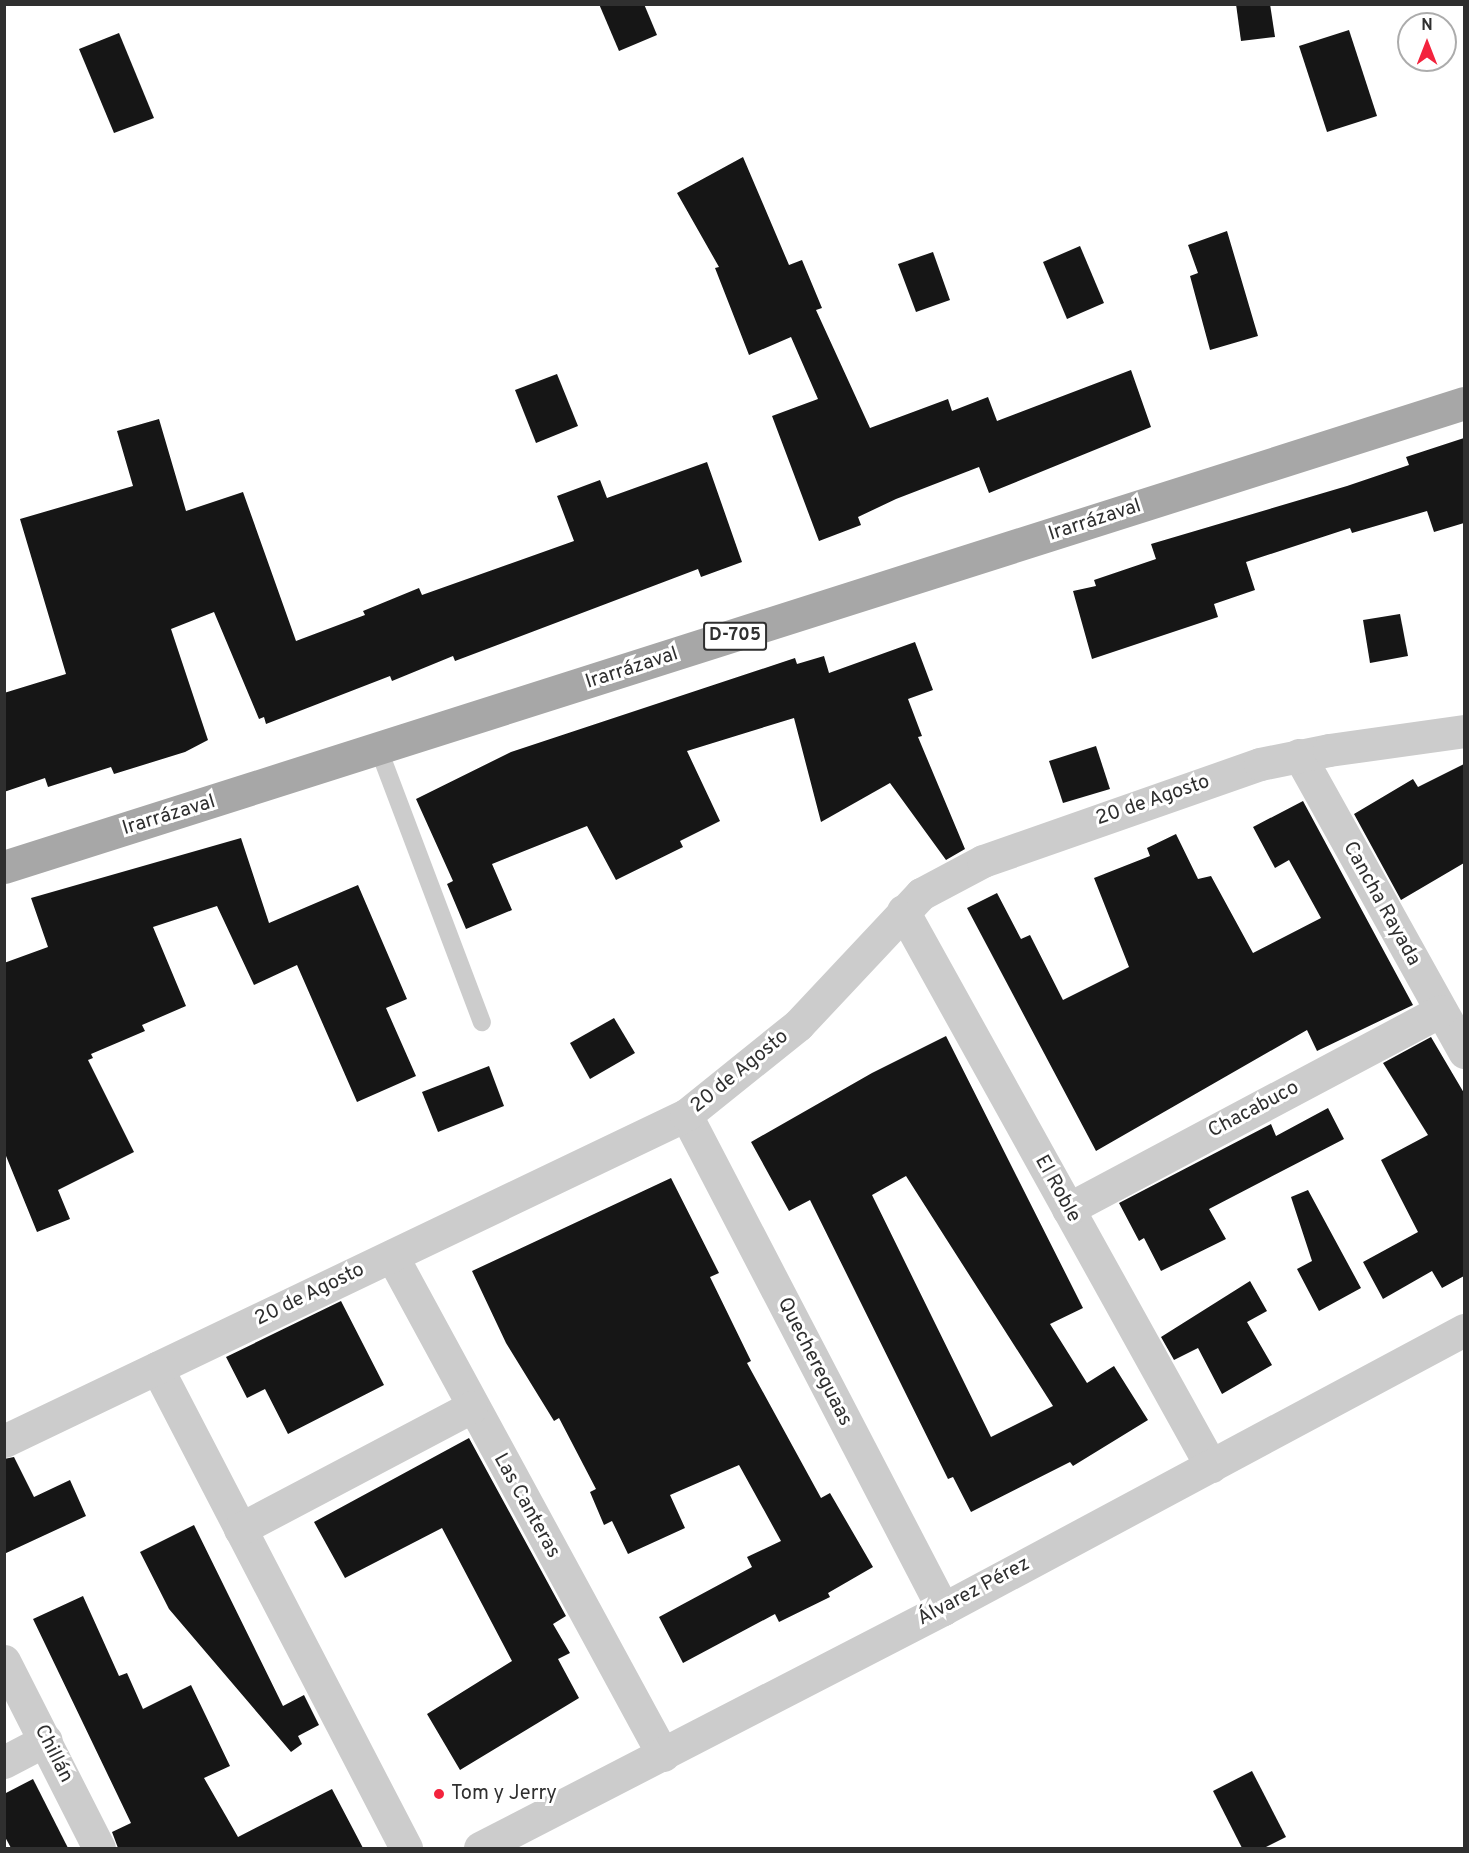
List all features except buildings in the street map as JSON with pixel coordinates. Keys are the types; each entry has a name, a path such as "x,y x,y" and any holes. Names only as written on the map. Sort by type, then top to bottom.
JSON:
{"main road":[{"name":"Irarrázaval","path":"4,867 379,750 1464,403"}],"street":[{"name":"20 de Agosto","path":"4,1441 686,1115 798,1025 921,894 983,861 1260,764 1299,755 1464,731"},
{"name":"Cancha Rayada","path":"1299,755 1464,1052"},
{"name":"El Roble","path":"903,911 1211,1466"},
{"name":"Chacabuco","path":"1068,1209 1441,1011"},
{"name":"Quechereguaas","path":"686,1115 943,1609"},
{"name":"Las Canteras","path":"392,1256 471,1407 663,1755"},
{"name":"Álvarez Pérez","path":"480,1848 943,1609 1464,1330"},
{"path":"157,1368 406,1848"},
{"path":"240,1529 471,1407"},
{"name":"Chillán","path":"4,1661 99,1848"},
{"path":"4,1762 46,1740"}],"lane":[{"path":"379,750 482,1022"}],"place":[{"name":"Tom y Jerry","path":"439,1794"}]}
